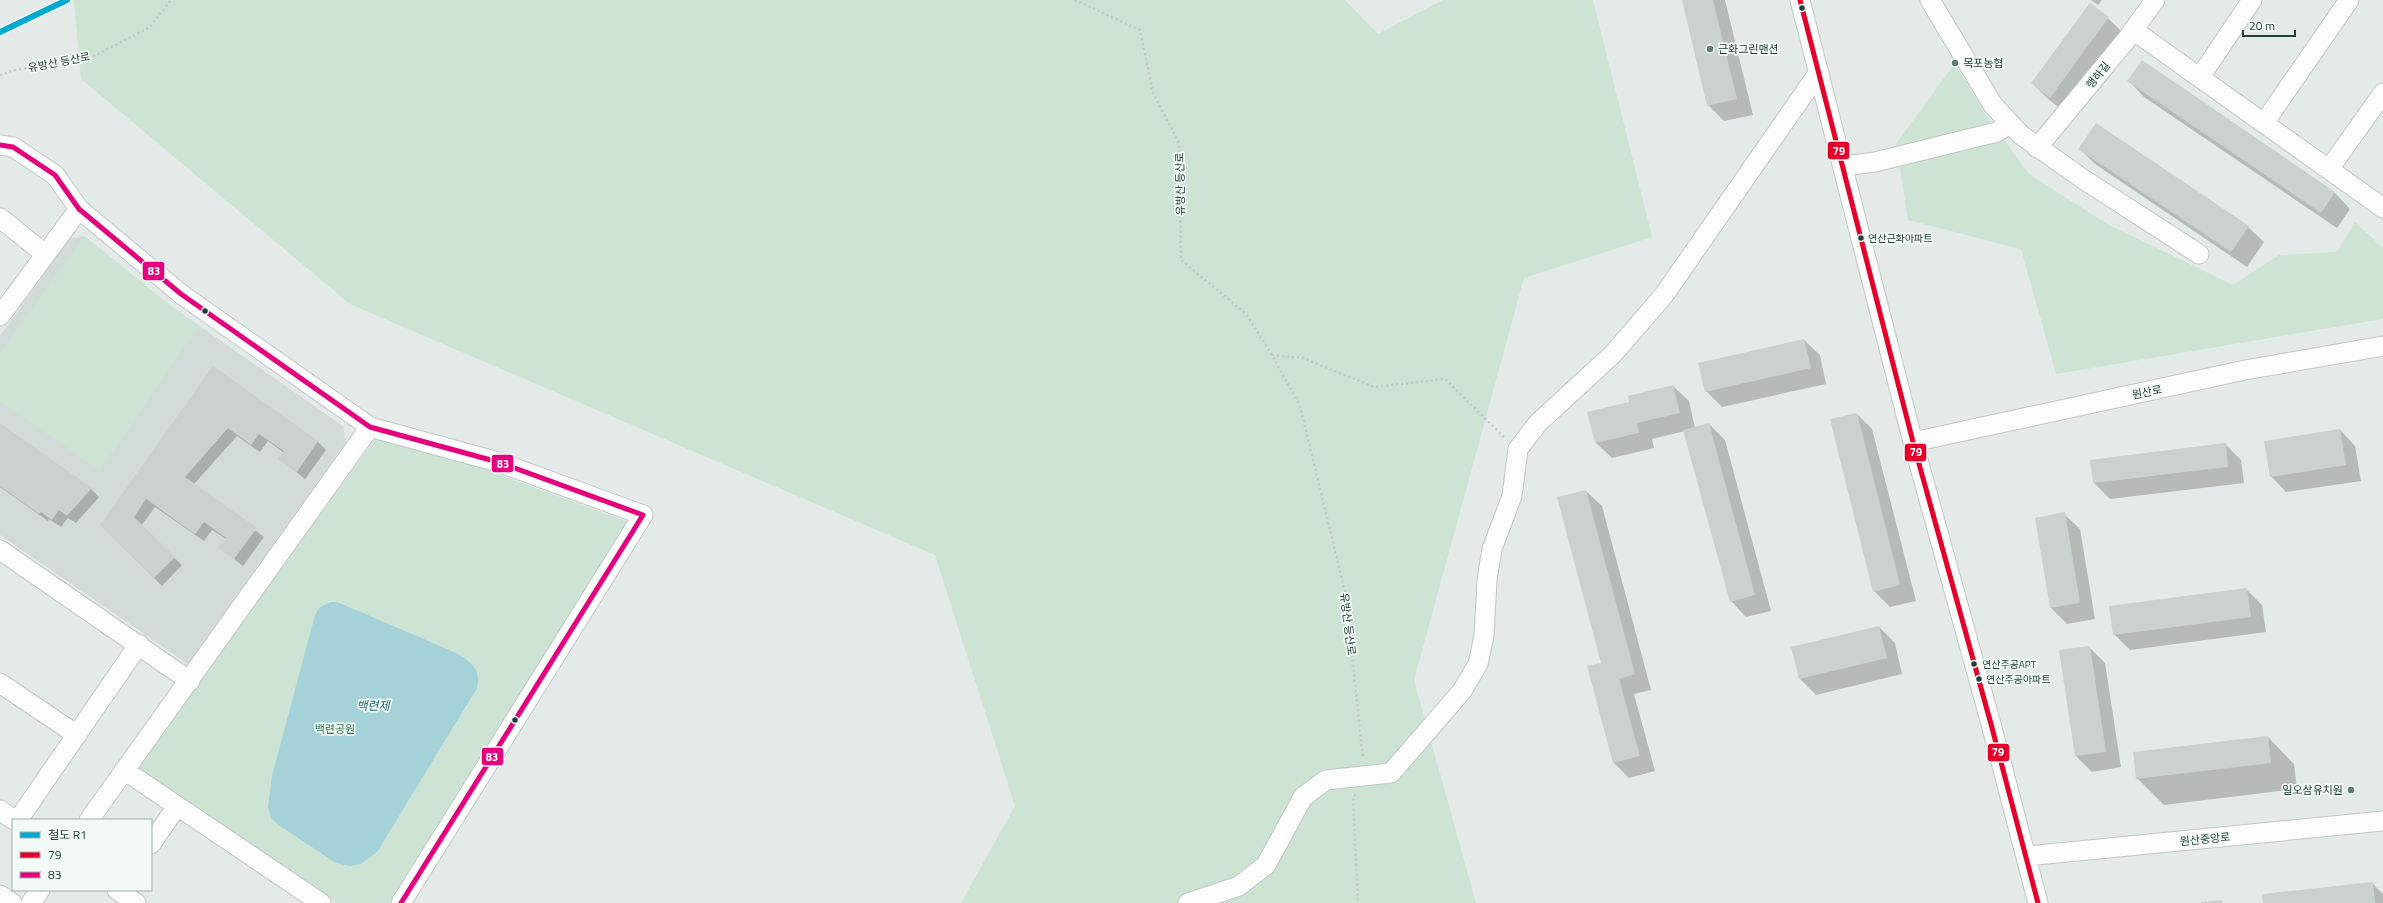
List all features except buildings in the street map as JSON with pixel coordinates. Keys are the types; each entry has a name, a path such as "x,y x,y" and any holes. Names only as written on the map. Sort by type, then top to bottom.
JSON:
{"street":[{"path":"1800,0 1913,442 2027,856 2038,903"},
{"path":"1930,0 1993,105 2010,124 2037,148 2199,254"},
{"name":"행하길","path":"2037,148 2133,30 2154,0"},
{"path":"2200,77 2252,0"},
{"path":"2264,123 2349,0"},
{"path":"2133,30 2383,208"},
{"path":"1188,903 1239,886 1266,865 1303,796 1326,780 1392,773 1462,691 1478,664 1484,636 1487,580 1492,549 1512,496 1518,449 1538,423 1613,354 1664,295 1818,72"},
{"path":"2329,169 2383,92"},
{"path":"1843,166 1875,162 1997,132 2010,124"},
{"path":"0,145 13,147 55,175 79,209 181,294 370,427 498,462 643,515 401,903"},
{"path":"0,316 79,209"},
{"path":"0,218 45,254"},
{"name":"원산로","path":"1913,442 2245,370 2383,346"},
{"path":"90,819 190,681 370,427"},
{"path":"0,550 139,644 190,681"},
{"path":"19,819 139,644"},
{"path":"0,683 77,734"},
{"path":"124,770 321,903"},
{"path":"152,843 178,806"},
{"path":"0,810 13,819"},
{"name":"원산중앙로","path":"2027,856 2383,821"},
{"path":"31,903 39,891"},
{"path":"119,891 136,903"},
{"path":"0,895 12,903"}],"path":[{"name":"유방산 등산로","path":"0,75 11,71 94,56 150,27 171,0"},
{"name":"유방산 등산로","path":"1075,0 1140,30 1153,93 1179,143 1181,260 1246,314 1272,355 1300,406 1345,592 1364,754 1353,802 1358,903"},
{"path":"1272,355 1303,358 1374,387 1445,379 1518,449"}],"shaded area":[{"path":"84,236 171,306 343,426 346,442 188,664 0,535 0,336 70,238"}],"green space":[{"path":"74,0 1345,0 1378,34 1443,0 1593,0 1652,237 1524,278 1414,680 1476,903 961,903 1015,806 935,555 350,304 81,79"},
{"path":"1955,63 1985,114 2029,174 2107,224 2233,285 2279,255 2337,252 2355,222 2383,248 2383,319 2056,374 2021,249 1908,220 1896,144"},
{"path":"84,236 171,306 199,326 100,470 0,402 0,353"},
{"name":"백련공원","path":"381,431 628,522 389,903 337,903 136,769"}],"water":[{"name":"백련제","path":"331,602 337,602 454,652 465,658 473,666 478,675 477,688 377,852 361,864 350,866 336,863 280,826 271,818 268,807 272,776 315,615 319,608"}],"rail line":[{"name":"R1","path":"0,32 67,0"}],"transit line":[{"name":"79","path":"1800,0 1913,442 1991,724 2038,903"},
{"name":"83","path":"0,145 13,147 55,175 79,209 181,294 370,427 498,462 643,515 401,903"}],"place":[{"name":"근화그린맨션","path":"1710,49"},
{"name":"목포농협","path":"1955,63"},
{"name":"연산근화아파트","path":"1861,238"},
{"name":"연산주공APT","path":"1974,664"},
{"name":"연산주공아파트","path":"1979,679"},
{"name":"일오삼유치원","path":"2351,790"}]}
